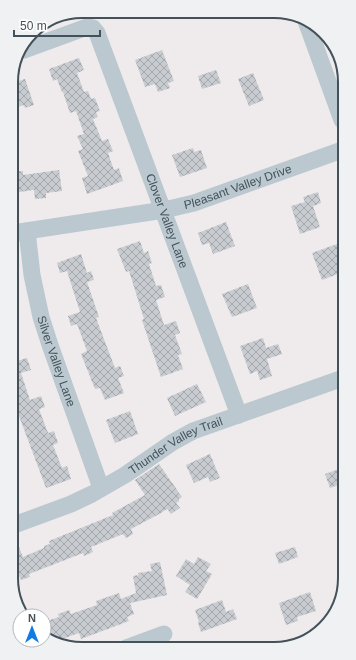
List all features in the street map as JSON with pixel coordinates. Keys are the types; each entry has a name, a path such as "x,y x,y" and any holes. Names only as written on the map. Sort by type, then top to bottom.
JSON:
{"street":[{"name":"Clover Valley Lane","path":"28,48 87,27 93,28 98,32 239,415"},
{"path":"309,28 338,109"},
{"name":"Pleasant Valley Drive","path":"20,232 164,210 194,203 338,151"},
{"name":"Silver Valley Lane","path":"20,232 50,345 101,488"},
{"name":"Thunder Valley Trail","path":"18,524 71,504 92,494 125,475 144,463 153,455 193,431 338,380"},
{"path":"142,642 164,634"}],"building":[{"path":"162,50 174,81 168,83 170,88 158,92 155,84 145,87 135,60"},
{"path":"79,58 84,70 77,73 84,92 88,91 91,99 95,98 100,111 96,112 98,117 93,119 102,141 108,139 113,151 108,153 114,170 119,168 123,181 87,194 82,178 88,176 78,151 83,149 77,136 84,134 76,111 70,113 57,79 53,81 49,69"},
{"path":"216,70 221,83 202,89 198,76"},
{"path":"253,73 264,100 249,106 238,79"},
{"path":"25,79 34,105 25,108 24,105 18,107 18,81"},
{"path":"193,148 194,152 201,150 207,168 180,177 172,155"},
{"path":"59,170 62,191 46,193 46,198 35,199 34,190 18,192 18,172 23,171 23,175"},
{"path":"318,192 321,203 313,206 320,227 300,234 291,206 305,202 303,197"},
{"path":"226,222 235,246 213,254 209,243 202,245 198,233"},
{"path":"140,241 144,253 148,251 152,263 149,264 156,286 161,285 165,297 156,300 164,325 176,321 180,333 175,335 182,354 178,355 183,369 161,377 142,320 144,319 129,271 126,272 117,249"},
{"path":"337,244 338,274 322,280 312,253"},
{"path":"81,254 87,273 91,271 94,280 87,282 99,317 96,318 115,368 120,366 124,376 118,378 124,393 105,400 100,388 95,389 81,354 87,351 77,324 71,326 68,316 80,312 67,271 60,273 57,263"},
{"path":"248,284 257,308 232,317 222,294"},
{"path":"263,338 266,348 278,344 282,354 267,359 272,376 260,380 257,371 250,374 240,346"},
{"path":"27,358 31,370 21,373 30,400 41,396 45,407 39,409 48,433 54,431 58,443 53,445 62,468 67,466 71,479 46,488 19,416 18,361"},
{"path":"197,384 206,402 175,416 167,398"},
{"path":"130,411 138,434 115,443 106,420"},
{"path":"210,454 220,478 210,482 208,477 194,483 186,465"},
{"path":"159,464 182,497 176,503 180,508 171,514 167,509 131,529 133,534 126,538 123,534 91,547 93,552 84,556 83,553 29,574 30,577 21,580 18,574 18,544 23,557 44,548 44,546 50,544 49,541 113,515 112,513 145,495 135,480"},
{"path":"338,469 338,485 330,488 325,474"},
{"path":"295,547 298,557 279,564 275,553"},
{"path":"198,557 211,564 206,571 212,574 197,599 185,592 190,585 176,576 186,559 194,564"},
{"path":"160,562 167,595 130,603 134,614 127,617 129,621 81,639 79,633 62,639 52,634 52,619 59,617 58,614 69,610 71,614 97,605 96,601 119,593 121,599 136,593 133,576 139,575 138,573 152,571 150,564"},
{"path":"310,592 316,611 297,617 298,621 286,625 279,603"},
{"path":"222,600 226,612 233,609 237,619 201,632 195,610"}]}
